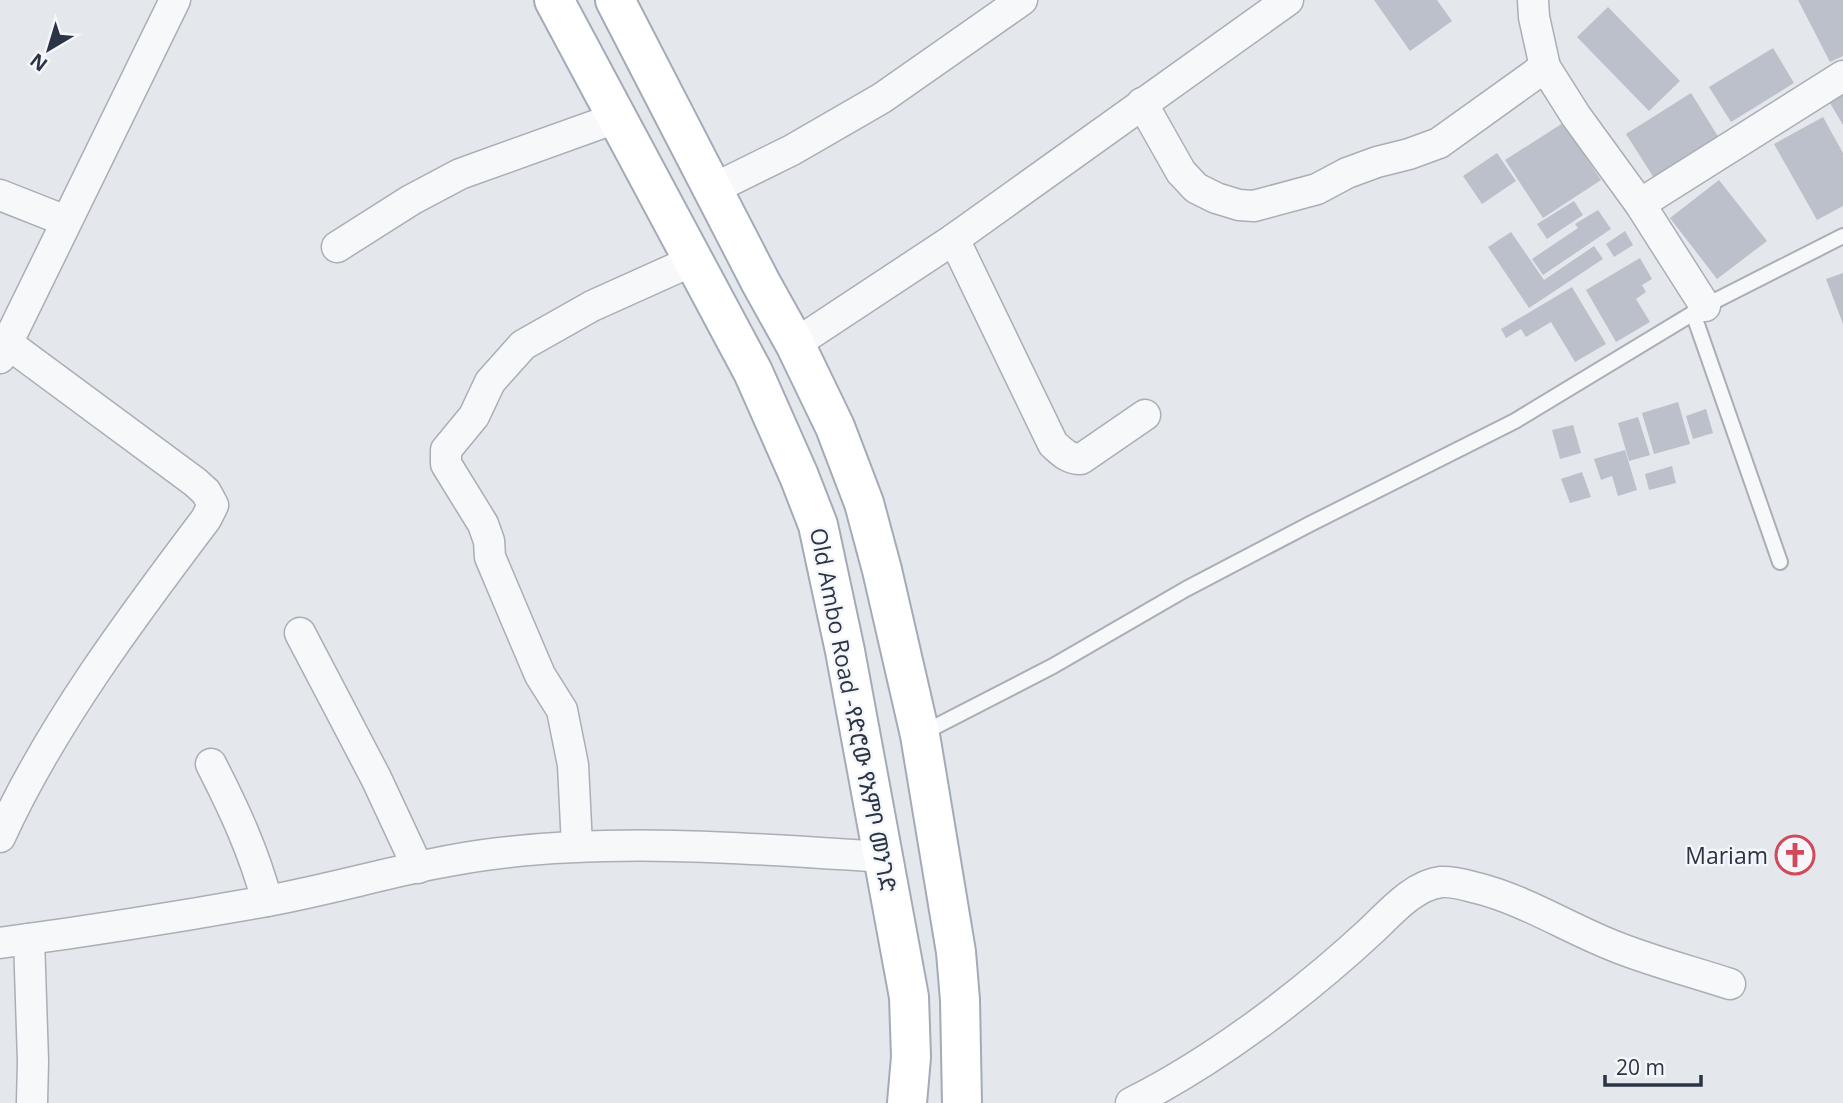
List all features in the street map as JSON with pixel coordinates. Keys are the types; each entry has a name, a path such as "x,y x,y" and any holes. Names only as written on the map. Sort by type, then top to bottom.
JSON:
{"main road":[{"name":"Old Ambo Road -የድሮው የአምቦ መንገድ","path":"554,0 752,372 818,525 841,628 909,997 911,1057 907,1103"},
{"path":"615,0 795,344 835,427 864,503 920,735 956,952 962,1103"}],"street":[{"path":"0,837 10,813 56,735 118,638 206,519 212,505 206,492 185,474 4,351 175,0"},
{"path":"713,189 792,150 881,98 1022,0"},
{"path":"795,344 954,239 1288,0"},
{"path":"1533,0 1545,67 1576,116 1640,204 1699,310"},
{"path":"1142,103 1181,173 1196,188 1216,198 1239,205 1254,206 1317,189 1377,162 1440,143 1545,67"},
{"path":"1640,204 1843,76"},
{"path":"337,247 411,200 460,174 616,118"},
{"path":"0,195 66,221"},
{"path":"954,239 1053,444 1059,450 1066,456 1081,459 1145,415"},
{"path":"577,846 573,765 562,710 540,675 517,621 491,557 484,524 446,464 445,455 452,442 474,416 490,382 523,345 592,306 692,261"},
{"path":"300,633 376,778 418,868"},
{"path":"211,764 257,863 267,901"},
{"path":"0,943 267,901 498,853 577,846 770,849 885,857"},
{"path":"1131,1103 1242,1034 1324,975 1403,901 1421,889 1439,882 1456,883 1508,898 1617,947 1730,984"},
{"path":"29,939 32,1103"}],"lane":[{"path":"920,735 1053,666 1186,589 1515,421 1699,310 1843,236"},
{"path":"1699,310 1780,562"}],"building":[{"path":"1374,0 1437,0 1452,21 1410,51"},
{"path":"1798,0 1843,0 1843,56 1830,62"},
{"path":"1608,7 1680,81 1649,111 1577,37"},
{"path":"1773,48 1794,83 1731,122 1709,87"},
{"path":"1691,93 1719,138 1654,178 1626,134"},
{"path":"1843,95 1843,125 1830,103"},
{"path":"1823,117 1843,153 1843,206 1817,220 1774,144"},
{"path":"1563,123 1601,180 1543,218 1505,160"},
{"path":"1497,153 1516,181 1482,204 1463,176"},
{"path":"1719,180 1767,241 1717,279 1670,218"},
{"path":"1574,201 1583,215 1547,239 1537,224"},
{"path":"1598,210 1611,229 1543,275 1532,259 1578,228 1575,224"},
{"path":"1625,231 1633,245 1614,257 1606,244"},
{"path":"1511,232 1544,280 1594,246 1603,259 1529,308 1488,247"},
{"path":"1640,258 1652,279 1642,285 1646,292 1636,299 1650,322 1616,342 1586,290"},
{"path":"1843,273 1843,324 1826,279"},
{"path":"1572,287 1606,344 1575,362 1551,322 1526,337 1521,329 1506,338 1501,329"},
{"path":"1678,402 1690,444 1654,454 1642,413"},
{"path":"1706,409 1713,433 1693,439 1686,416"},
{"path":"1638,417 1650,455 1629,461 1618,423"},
{"path":"1573,425 1581,453 1560,459 1552,430"},
{"path":"1625,450 1637,490 1618,496 1612,476 1601,480 1594,459"},
{"path":"1672,466 1676,483 1649,490 1645,474"},
{"path":"1582,472 1591,497 1570,503 1561,479"}],"place":[{"name":"Mariam","path":"1795,855"}]}
